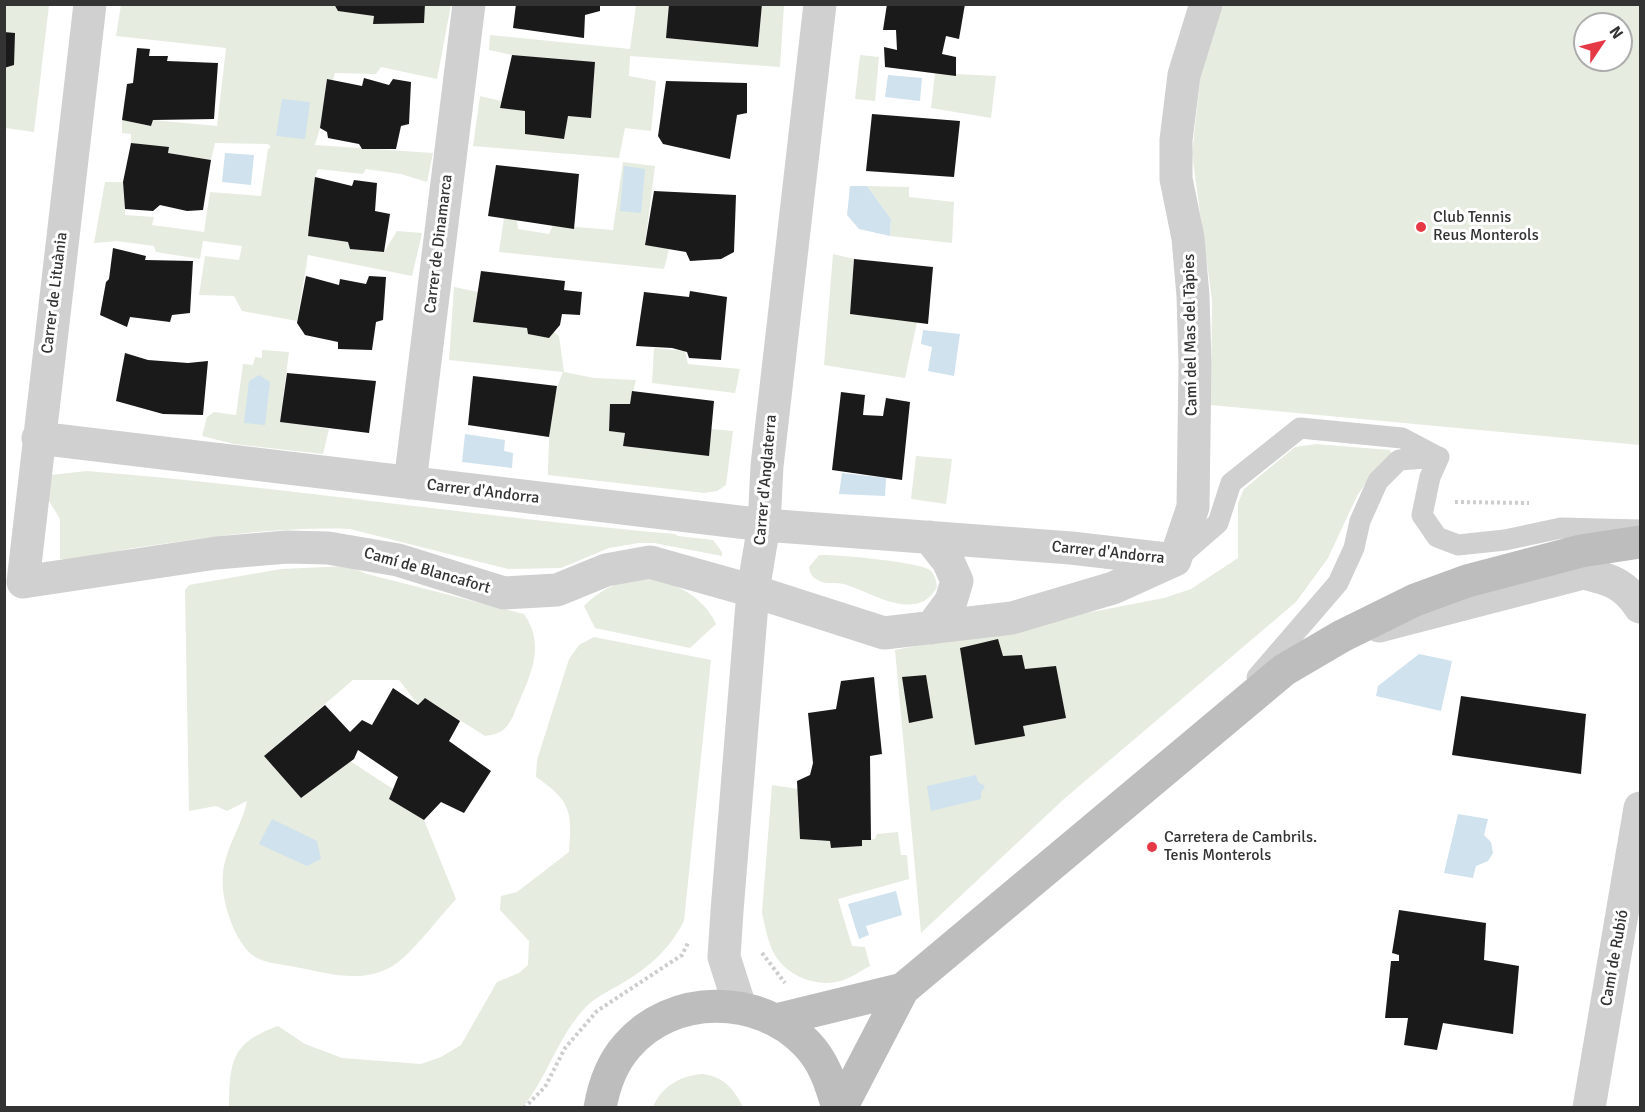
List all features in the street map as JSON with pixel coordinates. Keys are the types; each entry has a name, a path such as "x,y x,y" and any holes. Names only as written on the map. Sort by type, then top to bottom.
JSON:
{"main road":[{"path":"840,1107 903,989 1284,670 1342,636 1415,600 1467,581 1581,551 1641,542"},
{"path":"776,1020 903,989"},
{"path":"598,1099 627,1046 659,1020 698,1006 740,1007 776,1020 807,1043 828,1075 840,1107"}],"street":[{"name":"Carrer de Lituània","path":"23,582 90,4"},
{"name":"Carrer de Dinamarca","path":"410,483 469,4"},
{"name":"Carrer d'Anglaterra","path":"740,1007 724,957 753,591 764,525 766,466 820,4"},
{"name":"Camí del Mas del Tàpies","path":"1175,560 1193,507 1195,363 1190,261 1176,179 1176,140 1184,75 1206,4"},
{"name":"Carrer d'Andorra","path":"38,438 764,525 1071,548 1175,560"},
{"path":"929,537 948,561 957,581 951,602 931,628"},
{"name":"Camí de Blancafort","path":"23,582 216,553 287,547 328,548 398,560 504,593 557,590 606,570 650,562 753,591"},
{"name":"Carrer d'Andorra","path":"753,591 884,633 1012,618 1113,588 1175,560"},
{"path":"1342,636 1583,573 1613,580 1633,596 1641,607"},
{"name":"Camí de Rubió","path":"1589,1107 1641,808"},
{"name":"Carrer d'Anglaterra","path":"698,1006 724,957"}],"lane":[{"path":"1175,560 1218,523 1231,483 1300,428 1402,438 1439,457"},
{"path":"1439,457 1430,477 1422,514 1437,537 1458,545 1505,540 1560,528 1641,530"},
{"path":"1214,728 1338,583 1354,548 1360,521 1378,481 1400,460 1439,457"}],"path":[{"path":"1422,514 1457,501 1537,503"},
{"path":"759,950 784,983 795,986"}],"shaded area":[{"path":"669,4 667,38 757,47 762,5 784,5 780,67 630,56 629,76 656,81 651,131 625,128 619,158 473,146 480,96 501,101 500,108 525,111 525,134 564,139 568,116 591,117 595,62 512,55 489,50 490,35 630,49 636,5"},
{"path":"5,5 49,5 34,132 5,128"},
{"path":"121,5 451,5 437,79 381,67 376,74 335,73 333,80 327,79 320,128 315,145 433,153 427,182 401,174 366,169 363,174 318,169 315,177 308,236 348,242 350,249 384,252 397,231 422,233 412,276 308,255 297,321 242,311 234,296 199,295 205,256 239,260 242,246 203,241 200,259 156,252 154,246 117,241 94,243 105,182 123,182 125,215 154,217 152,225 204,232 210,192 261,196 268,149 271,147 268,144 215,143 211,160 168,153 169,148 131,143 131,134 122,133 122,120 151,126 153,120 217,126 226,48 116,36"},
{"name":"Club Tennis Reus Monterols","path":"1222,5 1640,5 1640,445 1211,405 1212,300 1192,154 1201,70"},
{"path":"860,55 879,57 875,101 855,99"},
{"path":"935,73 996,76 991,118 931,108"},
{"path":"623,162 655,166 645,244 669,249 664,269 499,252 504,218 517,220 518,229 549,234 553,225 613,230"},
{"path":"867,186 909,187 909,197 954,202 952,243 890,236 891,219"},
{"path":"833,254 854,259 850,314 917,322 905,378 824,365"},
{"path":"454,287 478,292 473,322 527,328 528,334 549,338 554,332 559,336 564,372 594,378 636,380 630,404 610,404 609,430 625,433 623,446 709,456 711,429 733,431 726,485 717,491 704,493 548,475 552,409 563,372 449,360"},
{"path":"654,348 685,351 688,364 740,369 735,393 652,383"},
{"path":"262,350 289,352 280,421 329,429 323,454 234,444 202,436 207,417 214,412 236,415 243,364 253,365 255,357 262,358"},
{"path":"1316,444 1390,450 1394,458 1370,477 1357,496 1328,558 1296,602 1064,799 921,933 895,650 1164,598 1191,589 1238,558 1238,503 1244,489 1295,447"},
{"path":"916,456 952,459 946,504 911,499"},
{"path":"87,471 675,534 713,540 722,552 722,556 654,543 639,543 609,548 561,568 508,569 350,529 297,529 219,536 80,559 60,559 60,519 46,496 50,475"},
{"path":"819,555 877,559 923,567 933,574 937,587 929,598 919,603 907,605 895,603 843,584 827,583 814,578 809,567"},
{"path":"348,566 367,574 524,614 534,636 535,647 532,669 524,691 509,724 497,733 485,736 425,698 418,705 399,680 353,680 264,756 301,798 350,761 393,789 389,799 424,820 456,899 404,958 385,970 360,976 334,974 270,962 255,957 247,950 235,931 226,907 223,874 224,864 247,801 227,811 216,806 189,811 185,590 189,585 281,569"},
{"path":"645,578 667,583 687,592 704,606 716,624 690,648 595,628 584,606 597,594 612,586"},
{"path":"594,637 711,660 684,921 673,940 643,970 599,996 576,1018 523,1107 229,1107 230,1077 236,1056 242,1047 262,1032 278,1026 305,1044 342,1058 421,1064 441,1057 461,1045 497,982 519,973 528,965 529,941 500,910 501,896 517,892 569,852 570,826 567,808 563,800 548,785 536,777 537,760 569,659 579,645"},
{"path":"772,785 798,789 800,839 830,841 831,848 862,846 862,840 875,839 877,834 898,832 901,855 907,855 909,879 838,899 852,946 865,947 870,966 846,979 828,983 800,977 779,961 770,944 762,912"},
{"path":"703,1074 717,1078 728,1085 743,1107 653,1107 661,1094 673,1083"}],"water":[{"path":"888,75 922,78 920,101 885,97"},
{"path":"282,99 310,102 305,139 276,136"},
{"path":"225,153 254,155 251,185 222,182"},
{"path":"624,166 645,169 641,213 620,211"},
{"path":"850,186 867,186 891,219 890,236 859,229 847,215"},
{"path":"923,330 960,334 954,376 928,371 932,347 921,344"},
{"path":"259,375 270,382 265,425 244,423 249,381"},
{"path":"465,434 505,440 504,451 513,453 512,468 462,462"},
{"path":"842,473 886,478 885,496 839,494"},
{"path":"1419,654 1452,661 1441,711 1376,696 1378,686"},
{"path":"976,775 978,782 985,786 981,799 931,811 927,786"},
{"path":"1458,814 1488,819 1484,835 1491,842 1493,853 1488,861 1476,866 1473,878 1444,873"},
{"path":"272,819 317,841 321,859 307,866 259,844"},
{"path":"896,891 902,915 866,926 869,935 859,939 848,904"}],"building":[{"path":"334,4 425,4 424,23 373,24 374,16 338,11"},
{"path":"516,4 600,4 600,11 585,15 584,38 513,28"},
{"path":"669,4 762,4 758,47 666,38"},
{"path":"887,4 965,4 959,39 946,36 942,54 956,57 956,76 885,67 884,47 897,50 896,30 883,30"},
{"path":"4,32 15,33 14,65 4,68"},
{"path":"137,48 150,49 149,56 168,56 167,61 218,63 214,119 153,120 151,126 122,120 127,84 133,83"},
{"path":"512,55 595,62 591,118 568,116 564,139 525,134 525,111 500,108"},
{"path":"364,78 389,85 393,79 411,82 409,124 401,126 396,149 362,149 359,144 328,138 327,132 320,128 327,79 362,86"},
{"path":"666,81 747,83 747,113 737,115 730,159 663,144 658,136"},
{"path":"872,114 960,121 954,177 866,171"},
{"path":"131,143 169,147 168,153 211,160 203,210 187,211 160,205 153,211 125,209 123,182"},
{"path":"496,165 579,174 574,229 488,216"},
{"path":"315,177 352,186 354,180 377,183 375,211 390,214 384,252 350,249 348,242 308,236"},
{"path":"654,191 736,195 734,252 721,259 690,261 686,252 645,245"},
{"path":"113,248 146,256 145,260 193,261 190,313 172,315 170,322 130,317 127,327 100,315 106,282 109,279"},
{"path":"854,259 933,267 928,324 850,314"},
{"path":"481,271 565,281 564,290 582,292 580,315 562,314 560,325 549,338 528,334 527,328 473,322"},
{"path":"306,276 339,285 340,279 366,284 369,276 386,277 383,320 376,322 372,350 338,349 338,342 305,335 297,323"},
{"path":"690,291 727,297 721,360 689,358 687,352 672,348 636,346 644,292 689,297"},
{"path":"125,353 148,360 188,363 208,361 203,415 163,414 116,401"},
{"path":"287,373 376,381 369,433 280,422"},
{"path":"473,376 557,386 549,437 468,425"},
{"path":"632,391 714,401 709,456 623,446 625,433 609,431 610,404 630,404"},
{"path":"841,392 865,395 863,415 883,416 886,398 910,402 902,480 832,470"},
{"path":"998,639 1003,656 1022,655 1025,669 1056,666 1066,718 1023,726 1025,736 975,745 960,648"},
{"path":"926,675 933,718 909,723 902,677"},
{"path":"874,677 882,754 870,756 871,840 862,840 862,846 831,848 830,841 800,839 797,781 810,775 813,763 808,713 836,709 841,681"},
{"path":"393,688 418,705 425,698 460,721 449,741 491,771 464,813 441,802 424,820 389,799 398,777 358,750 354,759 301,798 264,756 325,705 350,732 362,720 372,725"},
{"path":"1461,696 1586,714 1581,774 1452,755"},
{"path":"1399,910 1486,923 1484,960 1519,966 1513,1034 1443,1023 1437,1050 1404,1045 1408,1018 1385,1018 1391,961 1399,961 1399,955 1392,953"}],"place":[{"name":"Club Tennis Reus Monterols","path":"1421,227"},
{"name":"Carretera de Cambrils. Tenis Monterols","path":"1152,847"}]}
